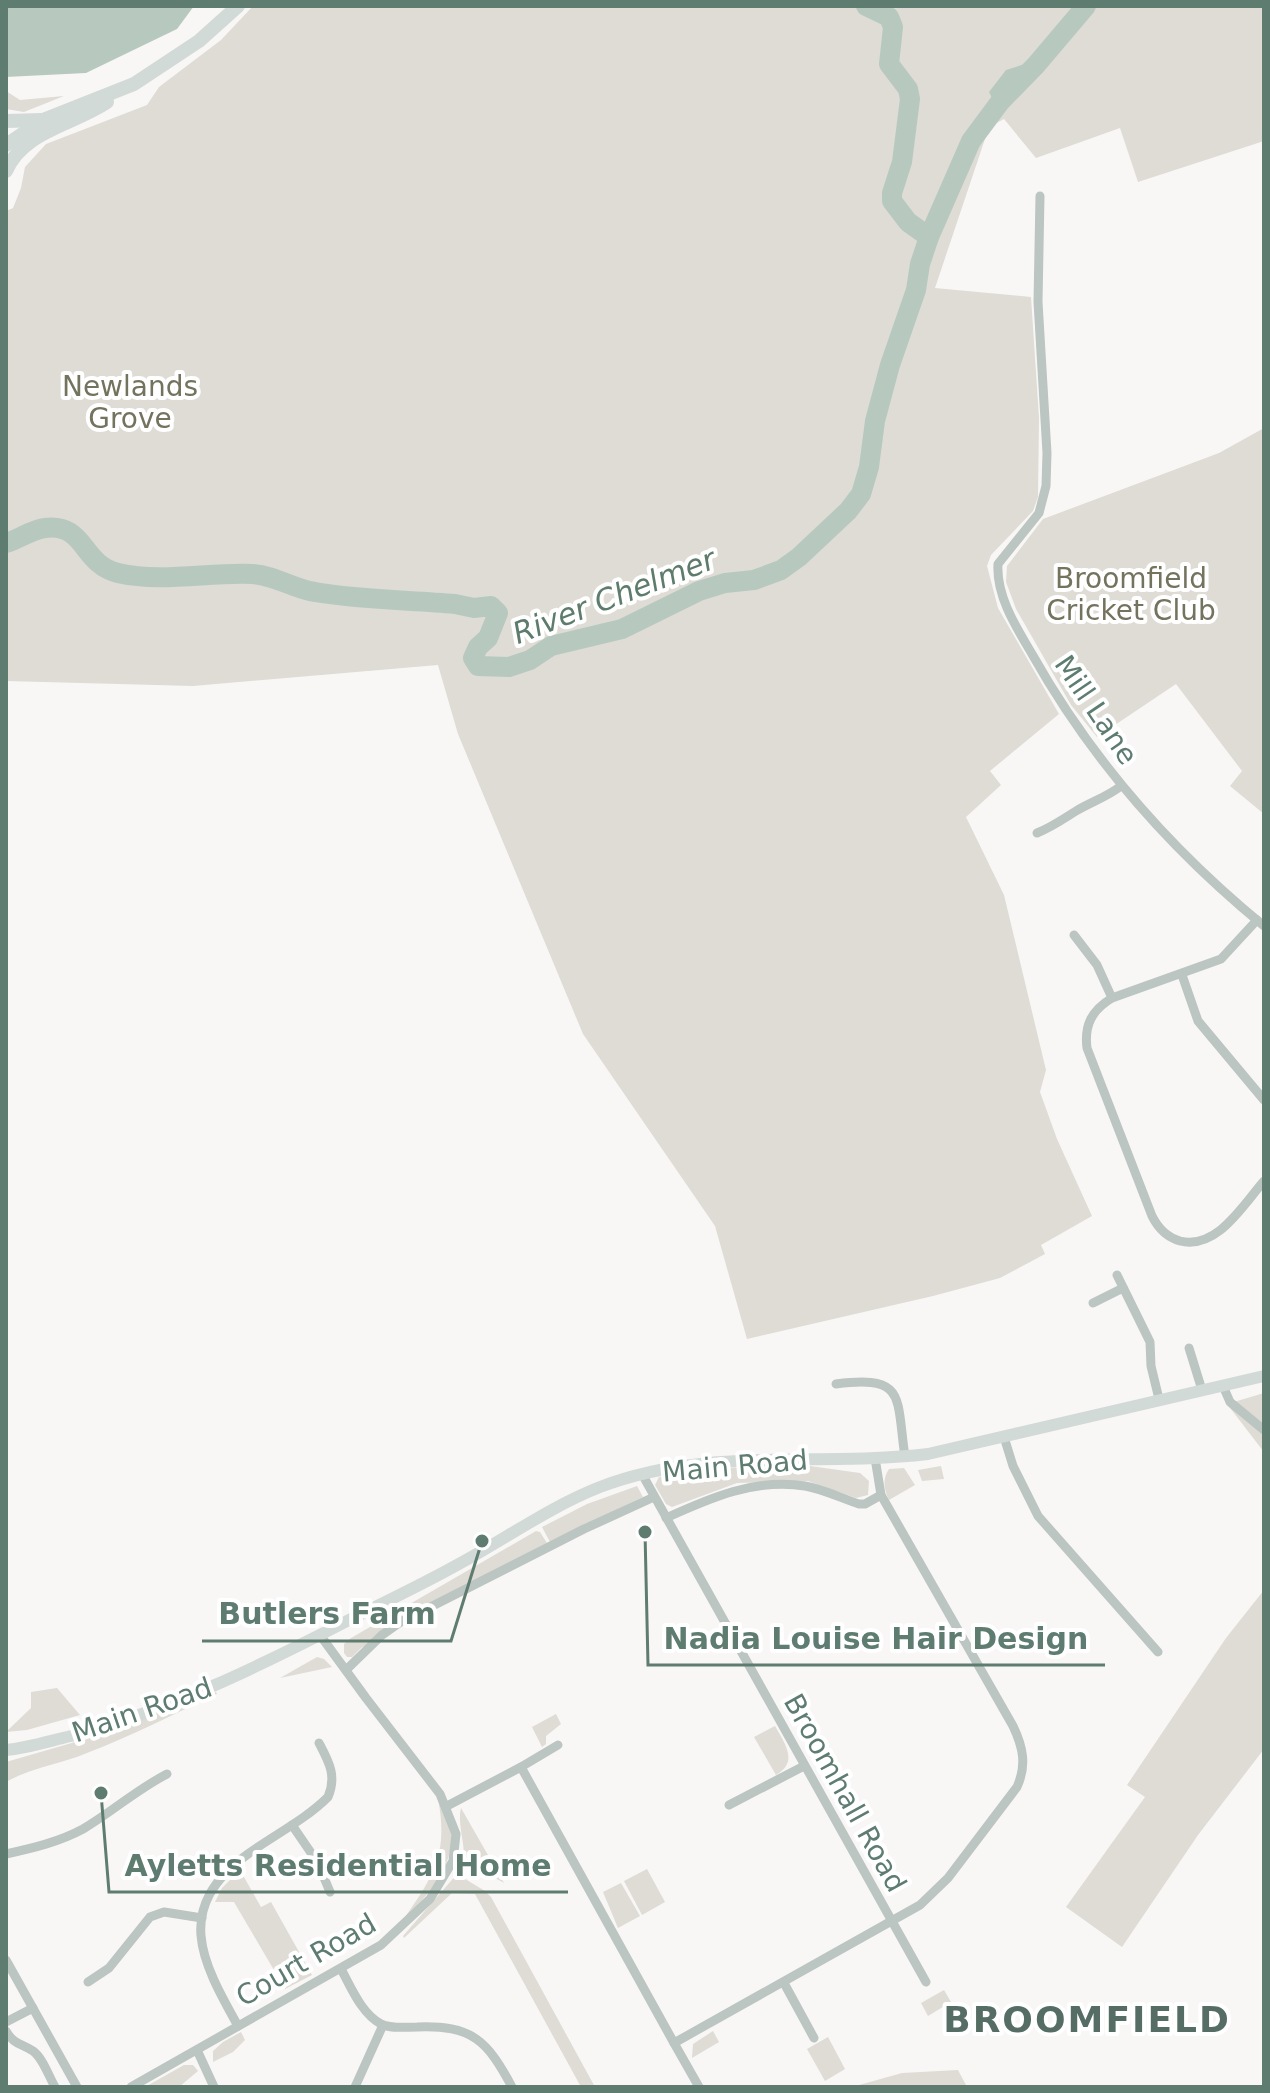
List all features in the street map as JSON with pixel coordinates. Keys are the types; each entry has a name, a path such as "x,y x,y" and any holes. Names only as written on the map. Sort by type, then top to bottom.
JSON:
{"main road":[{"path":"6,171 15,152 30,141 93,112 199,41 238,6"},
{"path":"6,145 43,120 134,84"},
{"path":"6,121 43,120"},
{"name":"Main Road","path":"10,1752 151,1711 236,1675 455,1566 597,1488 642,1474 724,1461 905,1457 1264,1376"}],"street":[{"name":"Mill Lane","path":"1040,196 1038,302 1047,453 1046,486 1039,513 998,564 999,585 1015,623 1051,688 1091,749 1174,845 1260,923"},
{"path":"1037,833 1102,800 1121,786"},
{"path":"1260,923 1221,959 1112,998 1100,1006 1087,1025 1087,1048 1157,1225 1173,1239 1184,1242 1206,1239 1224,1226 1264,1181"},
{"path":"1074,935 1097,965 1112,998"},
{"path":"1182,975 1198,1021 1264,1100"},
{"path":"1117,1275 1150,1342 1151,1366 1159,1399"},
{"path":"1093,1303 1123,1288"},
{"path":"1189,1348 1202,1390"},
{"path":"836,1384 870,1380 888,1387 897,1400 905,1457"},
{"path":"1223,1386 1230,1402 1264,1430"},
{"path":"1004,1437 1013,1466 1038,1516 1158,1652"},
{"path":"674,2043 920,1905 948,1878 1017,1787 1021,1777 1023,1752 1013,1726 881,1495 875,1458"},
{"name":"Broomhall Road","path":"642,1474 926,1982"},
{"name":"Main Road","path":"666,1518 720,1495 750,1487 804,1486 859,1504 881,1495"},
{"name":"Main Road","path":"346,1670 399,1623 654,1497"},
{"name":"Court Road","path":"131,2087 381,1945 430,1899 453,1861 457,1843 447,1806 431,1780 320,1635"},
{"path":"238,2026 205,1964 202,1918 209,1897 226,1872 328,1797 333,1787 330,1763 319,1743"},
{"path":"447,1806 558,1745"},
{"path":"729,1805 804,1766"},
{"path":"521,1767 699,2087"},
{"path":"6,1854 74,1834 139,1789 167,1774"},
{"path":"292,1825 318,1863 330,1892"},
{"path":"88,1982 109,1968 150,1917 164,1912 202,1918"},
{"path":"6,1960 77,2087"},
{"path":"341,1969 367,2011 383,2025 449,2027 464,2031 487,2047 512,2087"},
{"path":"784,1983 814,2038"},
{"path":"6,2022 33,2008"},
{"path":"355,2087 383,2025"},
{"path":"6,2031 16,2045 33,2051 55,2087"},
{"path":"197,2050 214,2087"}],"green space":[{"name":"Newlands Grove","path":"253,6 1264,6 1264,141 1138,182 1120,128 1036,158 1004,119 989,127 935,288 1031,297 1039,418 1038,497 1033,511 991,555 987,566 998,608 1059,714 990,771 1001,785 966,817 1004,895 1046,1070 1040,1092 1057,1139 1092,1216 1041,1245 1045,1254 1000,1278 747,1339 715,1226 583,1034 458,734 438,665 193,686 6,681 6,211 13,208 25,167 46,144 147,105 159,87 221,40"},
{"path":"6,91 20,100 64,96 24,112 6,109"},
{"name":"Broomfield Cricket Club","path":"1264,428 1264,814 1230,786 1242,771 1176,684 1097,737 1071,705 1016,609 1006,582 1007,566 1043,519 1219,453"},
{"path":"1264,1393 1264,1452 1227,1404"},
{"path":"803,1465 860,1473 869,1481 868,1495 856,1498 808,1481 737,1483 672,1507 666,1504 655,1485 659,1477 719,1468"},
{"path":"941,1466 944,1479 922,1481 918,1470"},
{"path":"904,1468 915,1485 889,1500 885,1477 889,1469"},
{"path":"637,1486 643,1497 550,1542 542,1527 587,1504"},
{"path":"536,1531 547,1543 361,1648 352,1657 344,1653 344,1644 351,1638"},
{"path":"1264,1590 1264,1749 1198,1835 1122,1947 1066,1907 1145,1797 1127,1785 1226,1638"},
{"path":"317,1657 332,1667 280,1678"},
{"path":"57,1688 80,1715 27,1730 6,1732 31,1708 31,1692"},
{"path":"216,1692 120,1739 6,1782 6,1762 113,1731"},
{"path":"556,1714 561,1724 546,1736 546,1744 542,1747 532,1727"},
{"path":"775,1726 788,1752 787,1764 776,1775 754,1737"},
{"path":"437,1793 450,1822 451,1850 432,1888 403,1920 424,1889 437,1861 441,1831"},
{"path":"461,1808 504,1883 464,1860"},
{"path":"647,1869 665,1902 642,1915 624,1881"},
{"path":"240,1870 261,1907 271,1902 312,1975 285,1989 234,1902 215,1902 222,1888"},
{"path":"457,1874 491,1897 595,2087 581,2087 475,1894 452,1893 404,1938"},
{"path":"621,1883 640,1916 618,1928 603,1892"},
{"path":"944,1990 951,2002 928,2016 921,2003"},
{"path":"713,2031 719,2042 692,2058 693,2044"},
{"path":"241,2032 245,2040 233,2052 213,2062 213,2051"},
{"path":"828,2037 845,2069 825,2081 807,2049"},
{"path":"184,2065 193,2065 198,2071 179,2087 145,2087"},
{"path":"958,2070 967,2087 852,2087 902,2073"}],"shaded area":[{"path":"6,6 194,6 177,29 86,73 6,77"},
{"path":"1028,63 1038,68 1011,104 1006,108 992,98 989,92 1006,70"}],"waterway":[{"name":"River Chelmer","path":"866,6 889,17 893,27 889,64 908,89 910,99 902,162 892,201 908,222 929,237"},
{"name":"River Chelmer","path":"6,543 40,529 58,528 76,538 106,568 118,573 151,577 252,574 332,595 474,608 491,606 498,613 488,638 478,647 473,658 478,666 509,667 530,660 551,646 622,629 699,591 725,583 754,580 781,570 848,511 861,494 869,467 875,421 890,365 916,290 920,264 971,141 1000,102 1086,6"}],"place":[{"name":"Nadia Louise Hair Design","path":"645,1532"},
{"name":"Butlers Farm","path":"482,1541"},
{"name":"Ayletts Residential Home","path":"101,1793"}],"district":[{"name":"BROOMFIELD","path":"1087,2019"}]}
